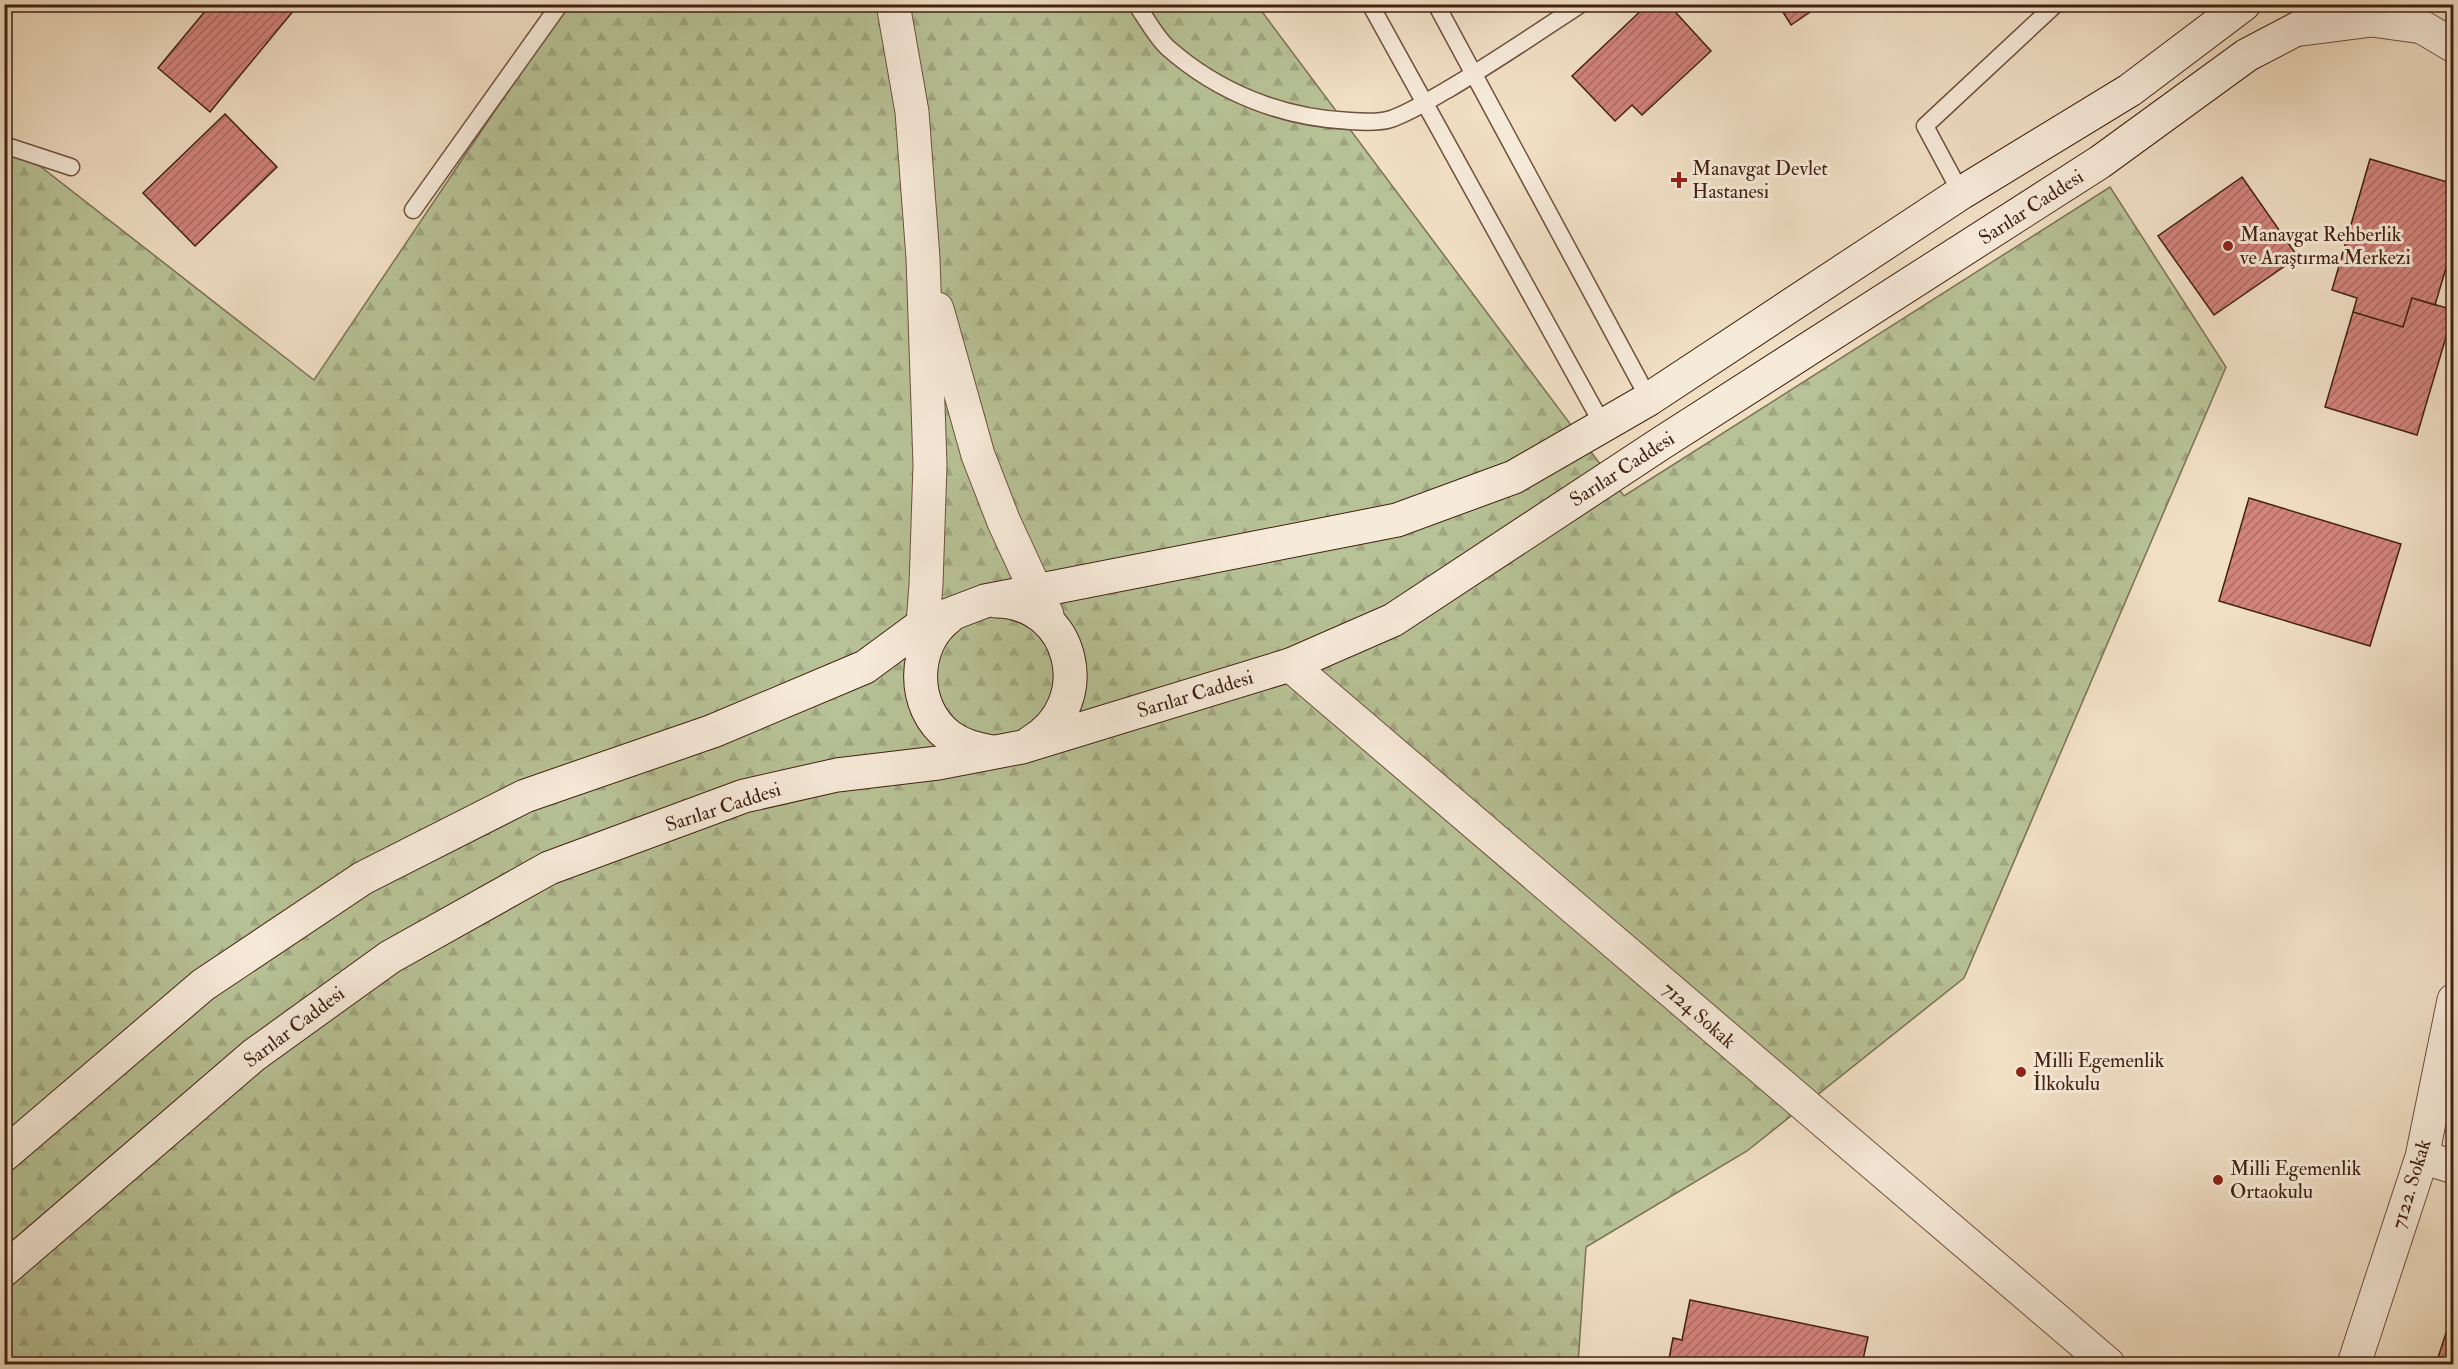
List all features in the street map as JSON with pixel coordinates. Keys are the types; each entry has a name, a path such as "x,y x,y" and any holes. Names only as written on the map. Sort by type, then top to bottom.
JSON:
{"street":[{"path":"893,4 912,112 923,258 930,465 926,585 920,667 921,693 931,717 949,736 971,748 1009,750 1044,735 1060,716 1069,693 1071,669 1065,645 1052,625 1004,522 978,455 923,258"},
{"path":"4,1155 203,985 363,878 525,796 713,731 864,667 922,625 973,604 1397,520 1514,477 1649,399 1961,193 2130,90 2244,4"},
{"name":"Sarılar Caddesi","path":"4,1270 254,1055 390,957 549,868 744,796 837,775 938,763 1009,750 1290,665 1393,620 1670,437 2100,162 2247,55 2349,4"},
{"path":"2294,30 2413,16 2454,46"},
{"path":"920,667 928,642 942,622 973,604 1010,601 1033,610 1052,625"},
{"name":"7124 Sokak","path":"1290,665 2108,1365"},
{"name":"7122. Sokak","path":"2354,1365 2422,1157 2454,1000"},
{"path":"2422,1157 2454,1167"}],"lane":[{"path":"413,210 560,4"},
{"path":"1136,4 1166,46 1196,71 1229,90 1264,105 1302,116 1359,122 1388,120 1423,103 1473,75 1581,4"},
{"path":"1370,4 1604,426"},
{"path":"1436,4 1649,399"},
{"path":"1961,193 1925,126 2056,4"},
{"path":"4,146 71,167"}],"green space":[{"path":"566,5 1257,5 1624,496 2110,187 2226,367 1964,978 1747,1151 1586,1247 1578,1364 5,1364 4,138 314,380"}],"building":[{"path":"211,4 299,4 210,112 158,68"},
{"path":"1648,4 1668,4 1711,51 1642,115 1632,105 1615,121 1572,76"},
{"path":"1778,4 1822,4 1791,25"},
{"path":"225,114 277,167 195,246 143,193"},
{"path":"2370,159 2454,184 2454,241 2435,305 2412,298 2403,327 2353,312 2357,298 2332,290"},
{"name":"Manavgat Rehberlik ve Araştırma Merkezi","path":"2242,177 2298,257 2214,315 2158,236"},
{"path":"2412,298 2454,310 2417,435 2325,407 2353,312 2403,327"},
{"path":"2249,498 2401,544 2370,646 2219,601"},
{"path":"1690,1300 1868,1337 1862,1364 1668,1364 1673,1338 1682,1340"},
{"path":"2454,1308 2454,1364 2436,1364"}],"place":[{"name":"Manavgat Devlet Hastanesi","path":"1679,180"},
{"name":"Manavgat Rehberlik ve Araştırma Merkezi","path":"2228,246"},
{"name":"Milli Egemenlik İlkokulu","path":"2021,1072"},
{"name":"Milli Egemenlik Ortaokulu","path":"2218,1180"}]}
